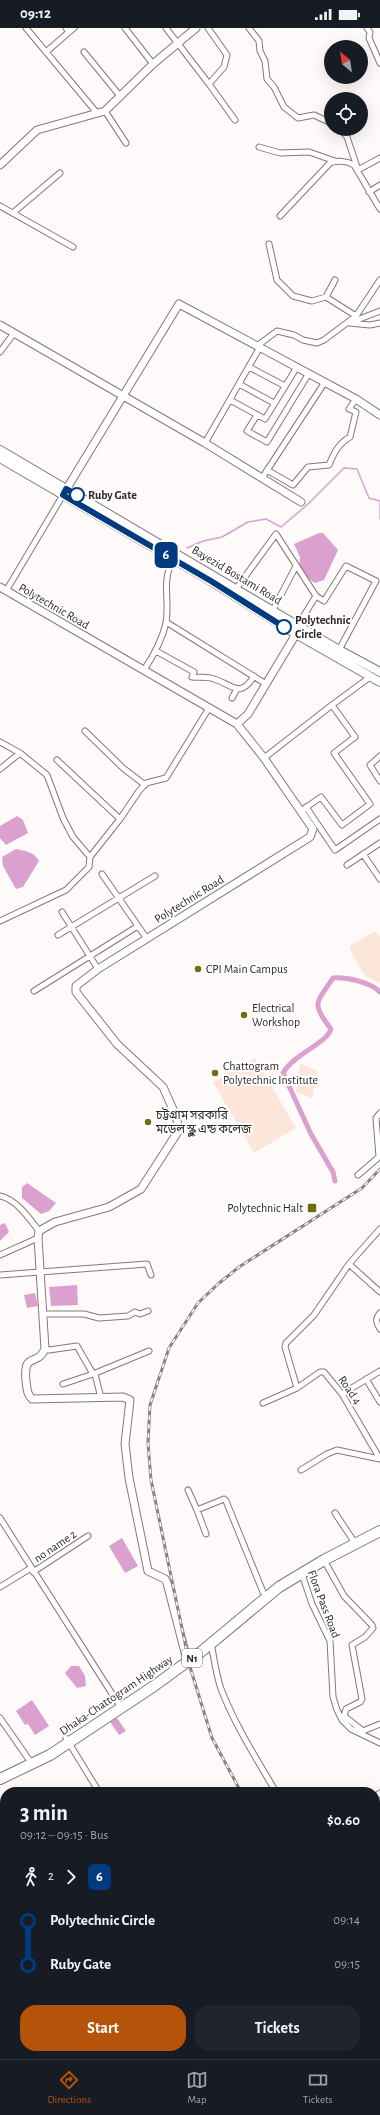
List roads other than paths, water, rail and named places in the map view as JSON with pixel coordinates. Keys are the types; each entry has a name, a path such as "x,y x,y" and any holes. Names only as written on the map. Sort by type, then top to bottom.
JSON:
{"highway":[{"name":"N1","path":"68,1740 186,1656 263,1592 353,1540 380,1527"},
{"name":"Dhaka-Chattogram Highway","path":"0,1779 68,1740 160,1682 212,1643 269,1594 301,1571 380,1531"},
{"name":"N1","path":"0,1774 30,1762"}],"main road":[{"path":"0,165 37,130 105,111 153,64 196,28"},
{"path":"65,492 179,304 309,373 356,399 380,415"},
{"path":"0,325 205,443 301,502"},
{"name":"Bayezid Bostami Road","path":"0,450 173,559 296,634 380,682"},
{"name":"Bayezid Bostami Road","path":"0,458 65,492 236,589 339,650 380,672"},
{"name":"Polytechnic Road","path":"3,589 237,724 304,809 313,829 310,837 98,969 76,986 76,992 117,1044 163,1087 176,1116 180,1130 141,1189 109,1207 55,1222 38,1234"},
{"path":"237,724 248,714 296,634"},
{"path":"38,1234 45,1349 44,1352 27,1363 24,1368 27,1394 32,1399 123,1397 130,1400 125,1444 129,1478 147,1564 151,1574 165,1579 167,1583 186,1656"}],"street":[{"path":"26,28 97,113"},
{"path":"46,52 67,30 74,28"},
{"path":"125,28 153,64"},
{"path":"166,28 235,120"},
{"path":"208,28 227,55 224,67 209,84"},
{"path":"249,28 256,35 260,51 265,61 267,79 274,87 284,107 298,118 314,115 324,120"},
{"path":"367,28 370,32 369,38 380,63"},
{"path":"84,52 120,96"},
{"path":"105,111 126,143"},
{"path":"346,136 358,170 369,192 380,209"},
{"path":"259,147 280,153 309,152 335,161 350,163 358,170"},
{"path":"358,170 380,158"},
{"path":"280,216 330,163 335,161"},
{"path":"14,212 60,173"},
{"path":"369,192 380,185"},
{"path":"0,206 14,212 73,247"},
{"path":"269,244 277,280 293,296 312,302 326,297 335,280"},
{"path":"205,443 249,367 259,346 277,331 317,343 324,340 356,316 380,280"},
{"path":"326,297 356,316"},
{"path":"380,311 349,323 370,325 380,323"},
{"path":"0,352 14,333"},
{"path":"249,367 285,386"},
{"path":"230,400 265,419 296,367"},
{"path":"257,414 247,431 267,442 309,373"},
{"path":"262,478 325,382"},
{"path":"239,384 274,403"},
{"path":"267,470 293,485 308,467 329,465 335,450 342,441 350,437 356,412 349,409 356,399"},
{"path":"3,589 65,492"},
{"path":"236,589 276,534 316,596 324,601 346,566 376,582 339,650"},
{"path":"144,670 156,651 166,622 167,572 173,559"},
{"path":"272,610 296,566"},
{"path":"298,625 316,596"},
{"path":"166,622 266,684"},
{"path":"156,651 194,672 192,677 212,678 237,689 248,686 254,676"},
{"path":"264,758 332,704 370,677"},
{"path":"232,698 237,689"},
{"path":"332,704 355,737 334,753 370,803 342,825 321,797 304,809 335,850 380,819"},
{"path":"0,921 66,890 90,867 90,857 145,785 166,778 209,708"},
{"path":"85,731 123,768 145,785"},
{"path":"0,742 20,753 47,775 63,818 73,837 90,857"},
{"path":"0,769 20,753"},
{"path":"380,756 370,765 380,781"},
{"path":"57,760 120,819"},
{"path":"347,865 380,843"},
{"path":"364,854 380,879"},
{"path":"102,874 147,939"},
{"path":"58,935 154,876"},
{"path":"62,912 98,969"},
{"path":"34,992 90,955 138,926"},
{"path":"358,1175 379,1157 376,1118 380,1112"},
{"path":"0,1196 10,1200 25,1213 38,1234 0,1255"},
{"path":"297,1388 285,1347 286,1343 314,1315 349,1264 380,1229"},
{"path":"0,1275 40,1274 93,1267 147,1264 151,1275"},
{"path":"349,1264 380,1292"},
{"path":"43,1314 84,1314 99,1318 128,1316 135,1312 140,1314 148,1311"},
{"path":"380,1313 376,1317 376,1322 380,1329"},
{"path":"45,1349 49,1350 77,1346 94,1374 101,1398"},
{"path":"63,1384 94,1374 149,1351"},
{"path":"342,1394 380,1371"},
{"name":"Road 4","path":"263,1403 297,1388 320,1372 324,1372 342,1394 380,1459"},
{"path":"366,1379 380,1402"},
{"path":"301,1470 327,1454 337,1450 380,1459"},
{"path":"188,1490 206,1534"},
{"path":"197,1510 224,1499 226,1501 263,1592"},
{"path":"335,1513 353,1540"},
{"path":"0,1518 118,1703"},
{"name":"no name 2","path":"0,1588 88,1536"},
{"path":"324,1560 344,1596 372,1624 372,1631 352,1646 362,1699 360,1702 346,1709 344,1716 353,1725 363,1731 380,1724"},
{"name":"Flora Pass Road","path":"301,1571 312,1604 330,1641 333,1697 336,1710 342,1720 351,1729 380,1743"},
{"path":"212,1643 220,1687 252,1754 273,1787"},
{"path":"0,1718 30,1762"},
{"path":"68,1740 96,1787"}],"waterway":[{"path":"187,548 203,541 222,537 248,522 266,519 281,527 307,505 344,468 357,469 369,498 380,501 380,508"},
{"path":"380,508 380,519"},
{"path":"335,1181 333,1172 311,1134 283,1073 295,1060 323,1039 331,1029 320,1013 318,1003 333,978 345,978 358,981 370,985 380,992"}],"railway":[{"path":"238,1787 212,1738 190,1667 151,1480 148,1443 150,1405 169,1348 198,1303 239,1267 362,1188 380,1169"}],"place":[{"name":"Ruby Gate","path":"77,495"},
{"name":"Polytechnic Circle","path":"284,627"},
{"name":"CPI Main Campus","path":"198,969"},
{"name":"Electrical Workshop","path":"244,1015"},
{"name":"Chattogram Polytechnic Institute","path":"215,1073"},
{"name":"চট্টগ্রাম সরকারি মডেল স্কুল এন্ড কলেজ","path":"148,1122"},
{"name":"Polytechnic Halt","path":"312,1208"}]}
